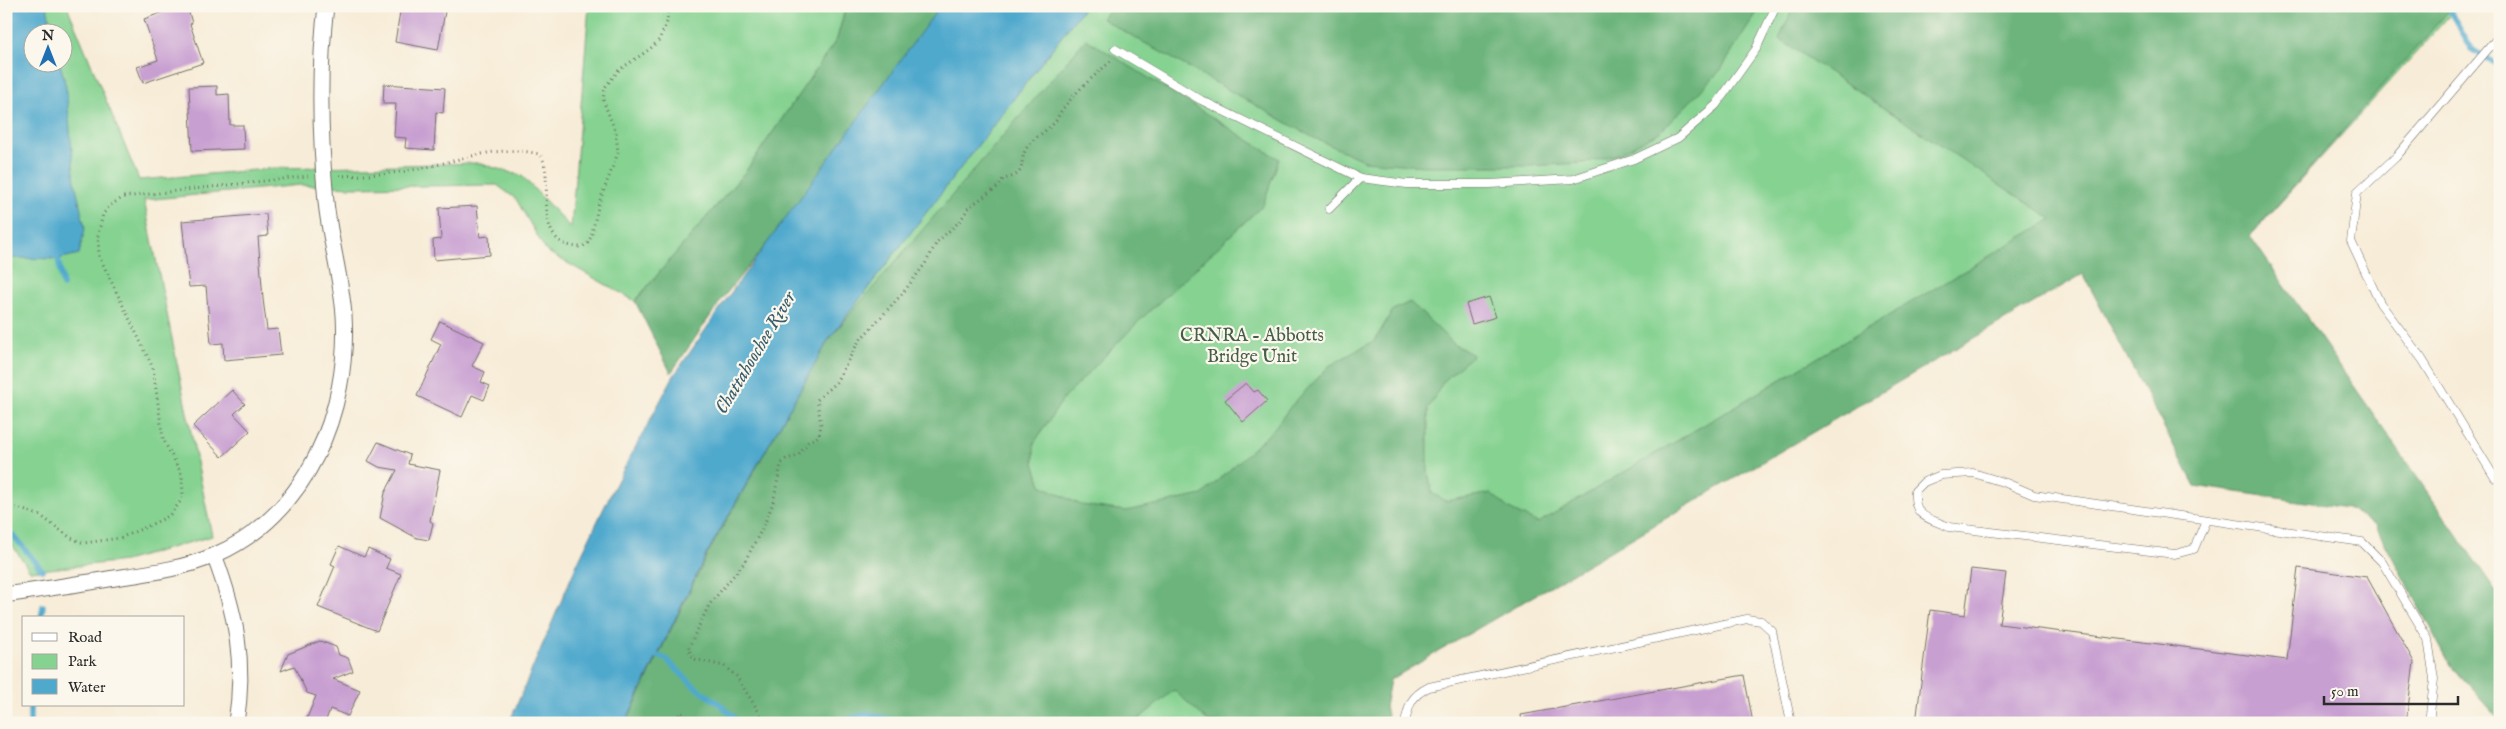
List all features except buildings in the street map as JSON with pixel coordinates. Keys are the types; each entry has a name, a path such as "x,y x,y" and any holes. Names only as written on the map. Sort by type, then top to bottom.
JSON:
{"street":[{"path":"6,595 166,570 214,555 261,527 297,490 323,446 339,392 344,353 344,314 326,204 320,122 321,45 326,6"},
{"path":"214,555 229,595 240,647 241,692 236,723"}],"lane":[{"path":"1115,49 1201,100 1360,178 1407,184 1490,184 1564,180 1573,179 1634,159 1678,138 1716,105 1756,49 1776,6"},
{"path":"2495,478 2422,359 2380,303 2351,241 2357,193 2396,157 2500,35"},
{"path":"1329,209 1360,178"},
{"path":"2206,520 2194,549 2176,554 1949,527 1919,513 1914,505 1915,492 1924,482 1941,475 1972,473 2006,483 2034,495 2362,542 2382,562 2428,639 2434,679 2429,723"},
{"path":"1405,723 1409,706 1417,693 1429,687 1747,619 1761,620 1772,631 1791,723"}],"path":[{"path":"6,504 42,516 71,538 84,543 92,543 120,538 169,516 176,510 183,495 182,476 163,439 153,368 98,256 98,235 103,214 112,204 124,197 156,192 269,180 420,169 498,150 539,154 545,162 546,210 554,234 566,244 582,248 591,237 599,203 618,153 616,133 604,100 605,87 619,70 650,49 659,40 668,22 668,6"},
{"path":"766,723 736,676 719,664 694,659 688,649 709,605 744,563 766,520 773,503 781,464 786,459 798,456 808,442 820,436 821,425 818,396 830,390 859,341 902,294 925,264 937,242 960,221 969,207 999,186 1003,179 1018,174 1023,168 1024,152 1029,144 1055,122 1086,83 1114,59 1136,61"},
{"path":"673,723 682,712 695,723"}],"green space":[{"path":"6,6 67,6 139,180 279,168 478,163 522,176 571,228 589,6 846,6 837,39 746,171 635,301 546,251 516,199 497,185 354,187 301,185 144,200 212,536 125,561 30,571 6,536"},
{"path":"846,6 959,6 722,299 671,373 635,301 746,171 837,39"},
{"name":"CRNRA - Abbotts Bridge Unit","path":"1085,6 2458,6 2252,234 2220,180 1281,723 625,723 706,555 829,339"},
{"path":"1111,6 1761,6 1720,71 1661,131 1619,154 1584,163 1528,166 1423,166 1365,161 1314,138 1102,19"},
{"path":"1794,6 2453,6 2250,236 2500,597 2500,721 2450,665 2375,525 2347,508 2195,486 2083,274 1390,680 1385,707 1389,723 1210,723 1174,690 1134,723 626,723 707,555 829,339 1086,39 1279,159 1263,205 1138,322 1064,398 1034,443 1034,463 1041,485 1081,505 1126,511 1202,495 1272,431 1291,406 1329,366 1375,340 1393,310 1410,302 1454,344 1473,355 1443,382 1428,409 1428,471 1432,493 1445,501 1491,493 1509,509 1538,523 2052,219 1779,39"}],"water":[{"path":"6,6 47,6 50,22 22,22 22,72 62,72 66,87 75,182 85,228 79,254 58,259 13,258 6,251"},
{"name":"Chattahoochee River","path":"940,6 1085,6 829,339 706,555 625,723 509,723 577,564 612,491 673,377 730,294"}],"waterway":[{"path":"2447,6 2472,49 2500,67"},
{"path":"58,259 63,286"},
{"path":"13,535 42,570"},
{"path":"41,616 43,606"},
{"path":"658,656 666,659 694,686 721,705 740,723"},
{"path":"30,706 30,723"},
{"path":"835,723 867,714 904,723"}]}
